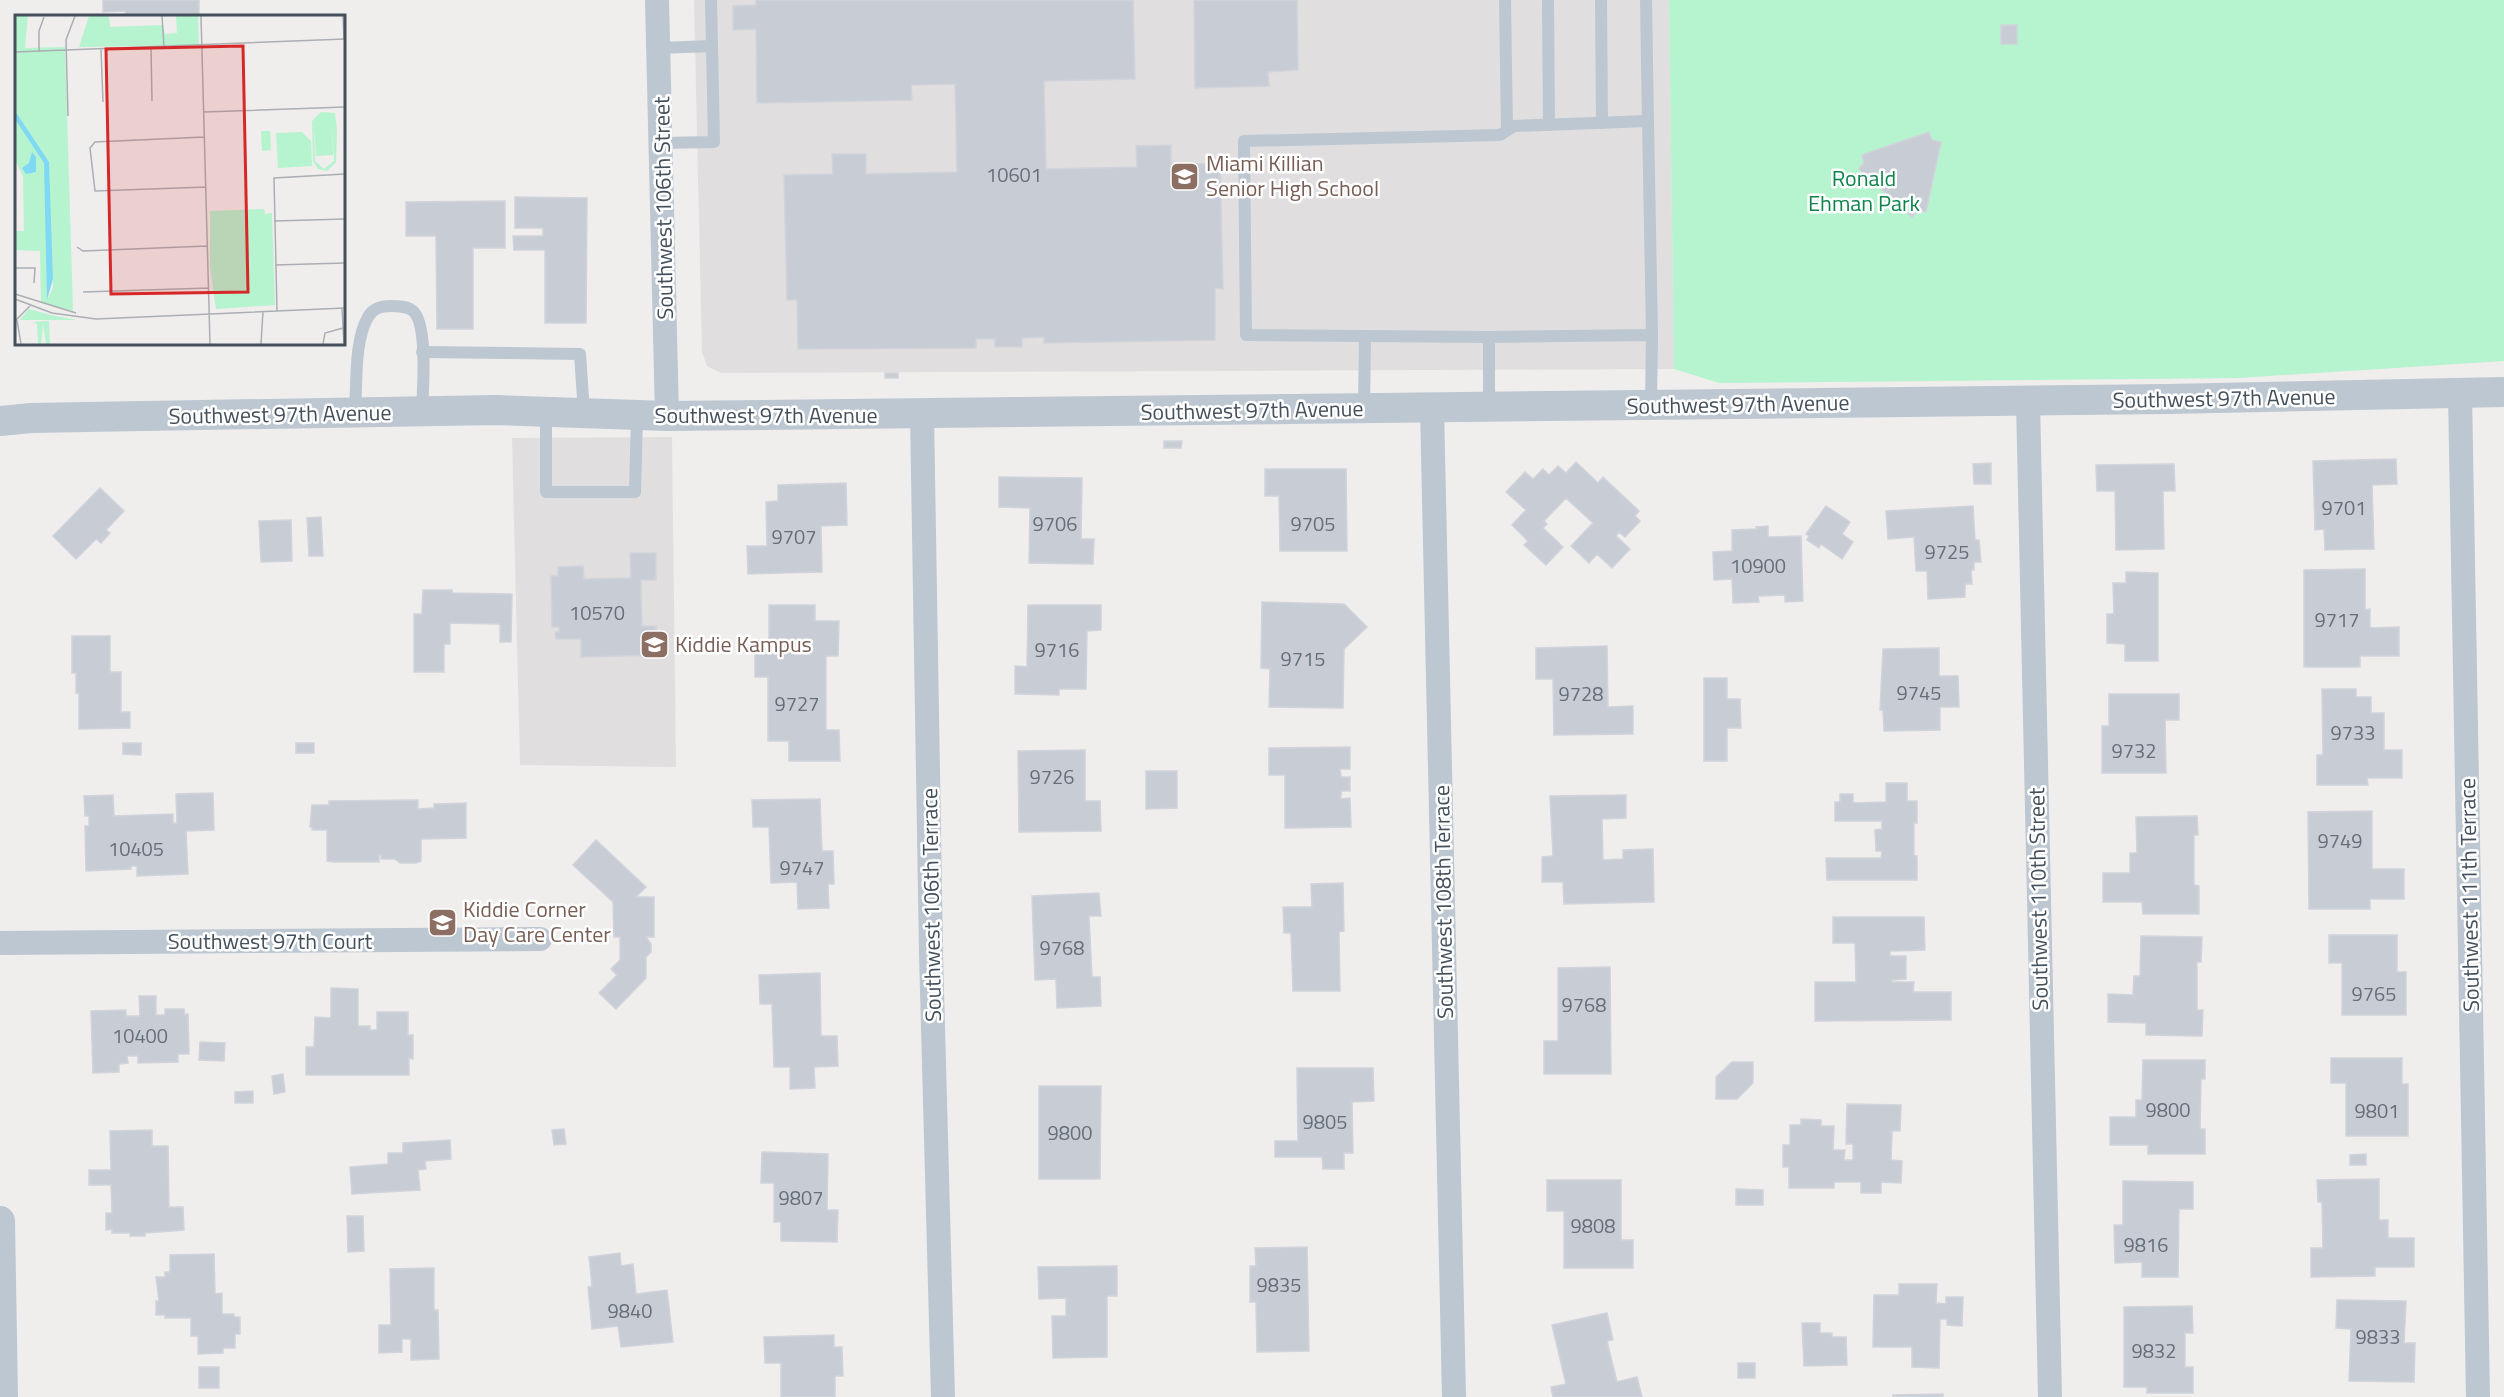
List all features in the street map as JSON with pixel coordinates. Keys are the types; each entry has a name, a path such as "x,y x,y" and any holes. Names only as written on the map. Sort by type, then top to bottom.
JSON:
{"street":[{"name":"Southwest 106th Street","path":"657,0 667,416"},
{"name":"Southwest 97th Avenue","path":"0,421 422,411 546,410 667,416 2028,401 2504,392"},
{"name":"Southwest 111th Terrace","path":"2460,393 2478,1397"},
{"name":"Southwest 110th Street","path":"2028,401 2050,1397"},
{"name":"Southwest 108th Terrace","path":"1432,408 1454,1397"},
{"name":"Southwest 106th Terrace","path":"922,413 931,953 942,1397"},
{"name":"Southwest 97th Court","path":"0,943 540,939"},
{"path":"0,1221 3,1397"}],"lane":[{"path":"661,143 714,142 711,0"},
{"path":"1505,0 1507,130"},
{"path":"1548,0 1549,124"},
{"path":"1600,0 1602,123"},
{"path":"1646,0 1652,335 1651,405"},
{"path":"658,48 712,46"},
{"path":"1648,121 1514,126 1500,135 1244,141 1246,335 1489,337 1652,335"},
{"path":"355,412 359,344 367,319 374,310 384,306 412,310 420,326 422,411"},
{"path":"1364,408 1365,336"},
{"path":"1489,337 1489,407"},
{"path":"422,352 580,354 584,413"},
{"path":"546,410 546,492 635,492 637,416"}],"shaded area":[{"name":"Miami Killian Senior High School","path":"694,0 1669,0 1674,369 721,373 707,366 702,352"},
{"path":"672,437 676,767 520,765 512,438"}],"green space":[{"name":"Ronald Ehman Park","path":"1669,0 2504,0 2504,361 2238,378 1719,383 1674,369"}],"building":[{"path":"103,0 199,0 199,15 126,15 125,11 103,12"},
{"path":"756,0 1133,0 1135,79 1044,81 1046,169 1137,167 1136,146 1171,145 1171,165 1220,163 1223,289 1215,288 1215,340 1044,343 1044,337 1022,338 1022,347 995,347 995,339 976,339 976,348 798,349 797,300 787,300 784,175 833,174 832,154 866,154 866,174 957,172 955,84 911,85 912,100 757,103 756,29 733,30 733,6 756,5"},
{"path":"1194,0 1297,0 1298,70 1268,72 1269,86 1195,88"},
{"path":"2001,25 2017,25 2017,44 2001,44"},
{"path":"1929,132 1932,140 1941,142 1926,212 1918,211 1912,217 1859,169 1864,163 1862,155"},
{"path":"515,197 587,198 586,323 545,323 545,250 514,250 513,236 543,236 543,228 515,228"},
{"path":"505,201 505,248 473,248 473,329 437,329 436,236 406,236 406,202"},
{"path":"885,373 898,373 898,378 885,378"},
{"path":"1164,441 1182,441 1181,448 1164,448"},
{"path":"2396,459 2397,484 2372,485 2374,549 2325,550 2324,529 2315,530 2313,461"},
{"path":"1576,462 1598,483 1603,477 1639,511 1635,516 1640,521 1625,537 1619,532 1616,536 1630,549 1612,568 1597,554 1589,563 1571,546 1593,523 1566,498 1544,521 1547,524 1543,528 1563,547 1546,565 1524,545 1528,541 1512,525 1526,510 1506,492 1525,472 1533,479 1543,469 1549,475 1558,466 1566,473"},
{"path":"1991,463 1991,484 1974,484 1973,464"},
{"path":"2174,464 2175,491 2163,491 2164,549 2116,550 2115,491 2097,491 2096,465"},
{"path":"1265,469 1346,469 1347,551 1280,551 1279,496 1265,496"},
{"path":"999,477 1082,478 1081,539 1094,539 1093,564 1029,563 1030,508 999,507"},
{"path":"846,483 847,525 821,526 822,572 748,574 747,546 767,546 766,502 778,501 778,485"},
{"path":"100,488 124,511 106,530 110,533 101,543 96,539 76,559 53,536"},
{"path":"1826,506 1850,522 1842,534 1853,542 1842,559 1821,544 1819,548 1807,540 1809,536 1806,534"},
{"path":"1973,506 1975,540 1979,540 1981,562 1974,562 1974,570 1971,570 1972,584 1965,584 1965,597 1928,599 1927,571 1916,571 1914,537 1888,539 1886,511"},
{"path":"321,517 323,556 309,556 307,518"},
{"path":"291,520 292,561 261,562 259,521"},
{"path":"1768,526 1768,537 1801,536 1803,601 1785,602 1785,595 1758,596 1759,602 1733,603 1732,579 1714,580 1713,552 1732,551 1732,530"},
{"path":"630,553 656,553 656,580 641,580 641,598 642,626 656,626 656,655 581,657 581,639 556,639 555,632 559,632 559,627 552,627 551,576 558,576 558,567 583,566 584,579 631,578"},
{"path":"2365,569 2365,610 2370,609 2370,628 2399,627 2399,656 2360,656 2360,667 2304,667 2304,570"},
{"path":"2126,572 2158,573 2158,661 2125,661 2125,644 2107,643 2107,614 2114,614 2113,583 2126,583"},
{"path":"423,590 512,594 511,642 500,642 500,624 450,623 450,644 444,644 444,672 414,672 414,614 422,614"},
{"path":"1262,602 1344,604 1367,627 1344,649 1343,708 1269,707 1270,669 1261,668"},
{"path":"769,605 815,605 815,621 839,621 838,656 826,656 826,730 839,730 840,761 789,761 789,741 768,741 768,677 755,677 755,648 769,648"},
{"path":"1028,605 1101,605 1101,630 1087,631 1086,689 1059,689 1059,695 1015,694 1015,666 1027,667"},
{"path":"72,636 110,636 110,672 121,672 121,712 130,712 130,728 79,729 79,693 76,693 76,673 72,673"},
{"path":"1607,646 1608,707 1633,706 1633,734 1554,735 1553,679 1536,679 1536,648"},
{"path":"1939,648 1939,676 1958,676 1959,707 1940,707 1940,730 1884,731 1883,710 1880,710 1883,649"},
{"path":"1704,678 1727,678 1727,699 1740,699 1741,728 1727,728 1727,761 1704,761"},
{"path":"2322,689 2356,689 2356,697 2371,697 2371,713 2384,713 2384,750 2402,750 2402,778 2367,778 2368,785 2317,785 2317,755 2323,755"},
{"path":"2109,694 2179,694 2179,720 2165,720 2166,773 2102,773 2102,726 2109,726"},
{"path":"123,743 141,743 141,755 123,754"},
{"path":"296,743 314,743 314,753 296,753"},
{"path":"1350,747 1350,769 1340,769 1341,777 1350,777 1350,791 1341,791 1341,799 1350,798 1351,827 1285,828 1285,775 1269,775 1269,748"},
{"path":"1085,750 1085,801 1100,801 1101,831 1019,832 1018,751"},
{"path":"1146,771 1177,771 1177,808 1146,809"},
{"path":"1886,783 1907,783 1907,801 1917,801 1914,856 1917,856 1917,880 1827,880 1826,858 1881,858 1882,851 1876,851 1875,830 1882,829 1882,821 1835,821 1835,802 1840,802 1840,794 1853,794 1853,803 1886,802"},
{"path":"213,793 214,830 186,831 188,874 137,876 137,866 131,866 131,869 86,871 85,826 89,826 89,816 85,816 84,796 113,795 114,816 173,814 173,823 177,823 176,794"},
{"path":"1626,795 1626,818 1602,819 1603,860 1623,859 1623,850 1653,849 1654,902 1564,904 1563,882 1542,882 1542,857 1553,856 1550,796"},
{"path":"820,799 822,851 833,851 834,884 828,884 829,908 798,909 797,882 771,883 769,827 753,827 752,800"},
{"path":"418,800 418,809 434,808 434,804 466,803 466,838 421,839 421,861 416,863 400,863 395,859 381,859 381,855 379,855 379,862 334,862 327,861 327,830 312,830 310,827 312,805 329,805 329,801"},
{"path":"2372,811 2372,869 2404,869 2404,899 2370,899 2370,909 2309,909 2308,812"},
{"path":"2197,816 2198,835 2194,835 2194,885 2199,886 2199,914 2143,914 2142,902 2103,902 2103,873 2130,873 2130,853 2137,853 2136,817"},
{"path":"596,840 646,887 636,897 654,897 654,937 646,937 651,944 651,952 646,957 646,978 616,1009 599,993 617,975 611,969 620,960 620,937 614,937 613,902 573,865"},
{"path":"1343,883 1344,931 1339,932 1340,991 1293,991 1291,933 1284,933 1283,907 1312,907 1311,884"},
{"path":"1099,893 1101,916 1089,916 1092,977 1100,977 1101,1006 1057,1008 1056,979 1035,980 1032,896"},
{"path":"1833,917 1924,917 1925,950 1890,951 1890,956 1906,956 1906,979 1892,980 1892,982 1914,982 1913,992 1951,992 1951,1020 1815,1021 1815,982 1856,982 1855,943 1833,943"},
{"path":"2329,935 2397,935 2397,972 2406,972 2406,1015 2342,1015 2342,963 2329,963"},
{"path":"2141,936 2202,937 2201,962 2197,962 2197,1010 2203,1010 2202,1036 2146,1035 2146,1023 2108,1022 2108,994 2133,995 2134,976 2140,976"},
{"path":"1610,967 1611,1074 1544,1074 1544,1041 1558,1041 1558,968"},
{"path":"820,973 821,1036 837,1036 838,1066 814,1067 815,1088 790,1089 790,1067 774,1067 772,1004 760,1004 759,975"},
{"path":"331,988 358,989 358,1026 370,1026 370,1030 377,1030 377,1012 408,1012 408,1035 413,1035 413,1059 409,1058 409,1075 306,1075 306,1047 314,1047 315,1017 331,1018"},
{"path":"139,996 156,996 156,1015 165,1015 165,1009 184,1009 185,1015 188,1014 189,1054 178,1054 178,1062 138,1063 138,1056 127,1056 128,1063 119,1064 119,1072 93,1073 91,1011 126,1010 126,1016 140,1016"},
{"path":"200,1042 225,1043 224,1061 199,1060"},
{"path":"2331,1058 2402,1058 2402,1084 2408,1084 2408,1136 2346,1136 2346,1083 2331,1083"},
{"path":"2143,1060 2205,1060 2205,1079 2201,1079 2200,1129 2205,1129 2205,1154 2148,1154 2148,1145 2110,1145 2110,1117 2136,1117 2136,1100 2142,1100"},
{"path":"1732,1062 1753,1062 1753,1083 1737,1099 1716,1099 1716,1077"},
{"path":"1297,1068 1373,1068 1374,1101 1352,1102 1353,1153 1344,1153 1344,1169 1323,1169 1322,1157 1275,1157 1275,1141 1298,1141"},
{"path":"283,1074 285,1092 274,1094 272,1076"},
{"path":"1039,1086 1101,1086 1100,1179 1039,1179"},
{"path":"253,1091 253,1103 235,1103 235,1092"},
{"path":"1847,1104 1901,1105 1900,1131 1892,1131 1891,1160 1902,1161 1901,1183 1881,1182 1881,1193 1861,1193 1861,1182 1834,1182 1834,1188 1789,1188 1789,1167 1783,1167 1783,1145 1790,1145 1790,1125 1801,1125 1801,1119 1821,1120 1821,1126 1834,1126 1833,1150 1845,1150 1844,1160 1853,1160 1853,1144 1846,1144"},
{"path":"564,1129 566,1144 554,1145 552,1130"},
{"path":"152,1130 152,1146 168,1146 169,1207 183,1207 184,1230 145,1233 145,1236 112,1233 112,1229 106,1230 106,1213 112,1213 111,1185 89,1185 89,1170 111,1170 110,1131"},
{"path":"450,1140 451,1159 425,1161 426,1169 418,1170 420,1190 352,1194 350,1167 388,1164 388,1153 403,1153 403,1143"},
{"path":"762,1152 828,1154 827,1210 838,1210 837,1242 781,1241 781,1222 774,1222 774,1183 761,1183"},
{"path":"2366,1154 2366,1165 2350,1165 2350,1155"},
{"path":"2379,1179 2379,1220 2388,1220 2388,1238 2414,1238 2414,1267 2375,1267 2375,1276 2311,1277 2311,1248 2323,1248 2322,1202 2318,1202 2317,1180"},
{"path":"1547,1180 1621,1180 1621,1240 1633,1240 1633,1268 1564,1268 1564,1211 1547,1211"},
{"path":"2123,1181 2193,1182 2193,1209 2179,1209 2178,1277 2142,1277 2142,1262 2115,1263 2114,1225 2123,1225"},
{"path":"1736,1189 1763,1190 1763,1205 1736,1205"},
{"path":"347,1216 363,1216 364,1251 348,1252"},
{"path":"1307,1247 1309,1351 1257,1352 1256,1302 1250,1302 1250,1266 1256,1266 1255,1248"},
{"path":"620,1253 621,1266 633,1264 636,1294 667,1290 673,1342 621,1347 618,1326 592,1329 588,1287 592,1286 589,1257"},
{"path":"214,1254 215,1294 222,1293 222,1314 234,1314 234,1317 240,1317 240,1334 235,1334 235,1348 223,1348 223,1353 198,1354 198,1336 191,1336 191,1318 165,1318 165,1315 156,1315 156,1301 159,1301 156,1277 165,1277 165,1272 170,1272 170,1255"},
{"path":"1117,1266 1117,1296 1107,1296 1107,1357 1053,1358 1052,1316 1066,1316 1066,1298 1039,1299 1038,1267"},
{"path":"434,1268 434,1310 438,1310 439,1359 411,1360 411,1339 402,1339 402,1352 379,1353 379,1325 391,1325 390,1269"},
{"path":"1899,1284 1937,1284 1936,1303 1946,1304 1946,1297 1963,1297 1962,1326 1947,1325 1947,1319 1940,1319 1939,1368 1912,1367 1912,1347 1873,1347 1874,1295 1899,1295"},
{"path":"2337,1300 2406,1301 2404,1343 2415,1343 2414,1382 2349,1381 2351,1329 2336,1328"},
{"path":"2192,1306 2193,1333 2185,1333 2185,1367 2193,1367 2193,1393 2147,1393 2147,1387 2124,1387 2124,1307"},
{"path":"1607,1313 1613,1340 1607,1341 1617,1382 1637,1377 1642,1397 1553,1397 1551,1387 1566,1384 1552,1325"},
{"path":"1802,1323 1820,1323 1820,1333 1832,1333 1832,1337 1846,1337 1847,1365 1804,1366"},
{"path":"834,1335 834,1347 842,1347 843,1376 835,1376 835,1397 781,1397 781,1363 765,1363 764,1337"},
{"path":"1738,1363 1755,1363 1755,1378 1738,1378"},
{"path":"199,1367 219,1367 219,1388 199,1388"},
{"path":"1943,1394 1943,1397 1893,1397 1893,1395"}],"place":[{"name":"Miami Killian Senior High School","path":"1185,176"},
{"name":"Kiddie Kampus","path":"654,644"},
{"name":"Kiddie Corner Day Care Center","path":"442,922"}]}
